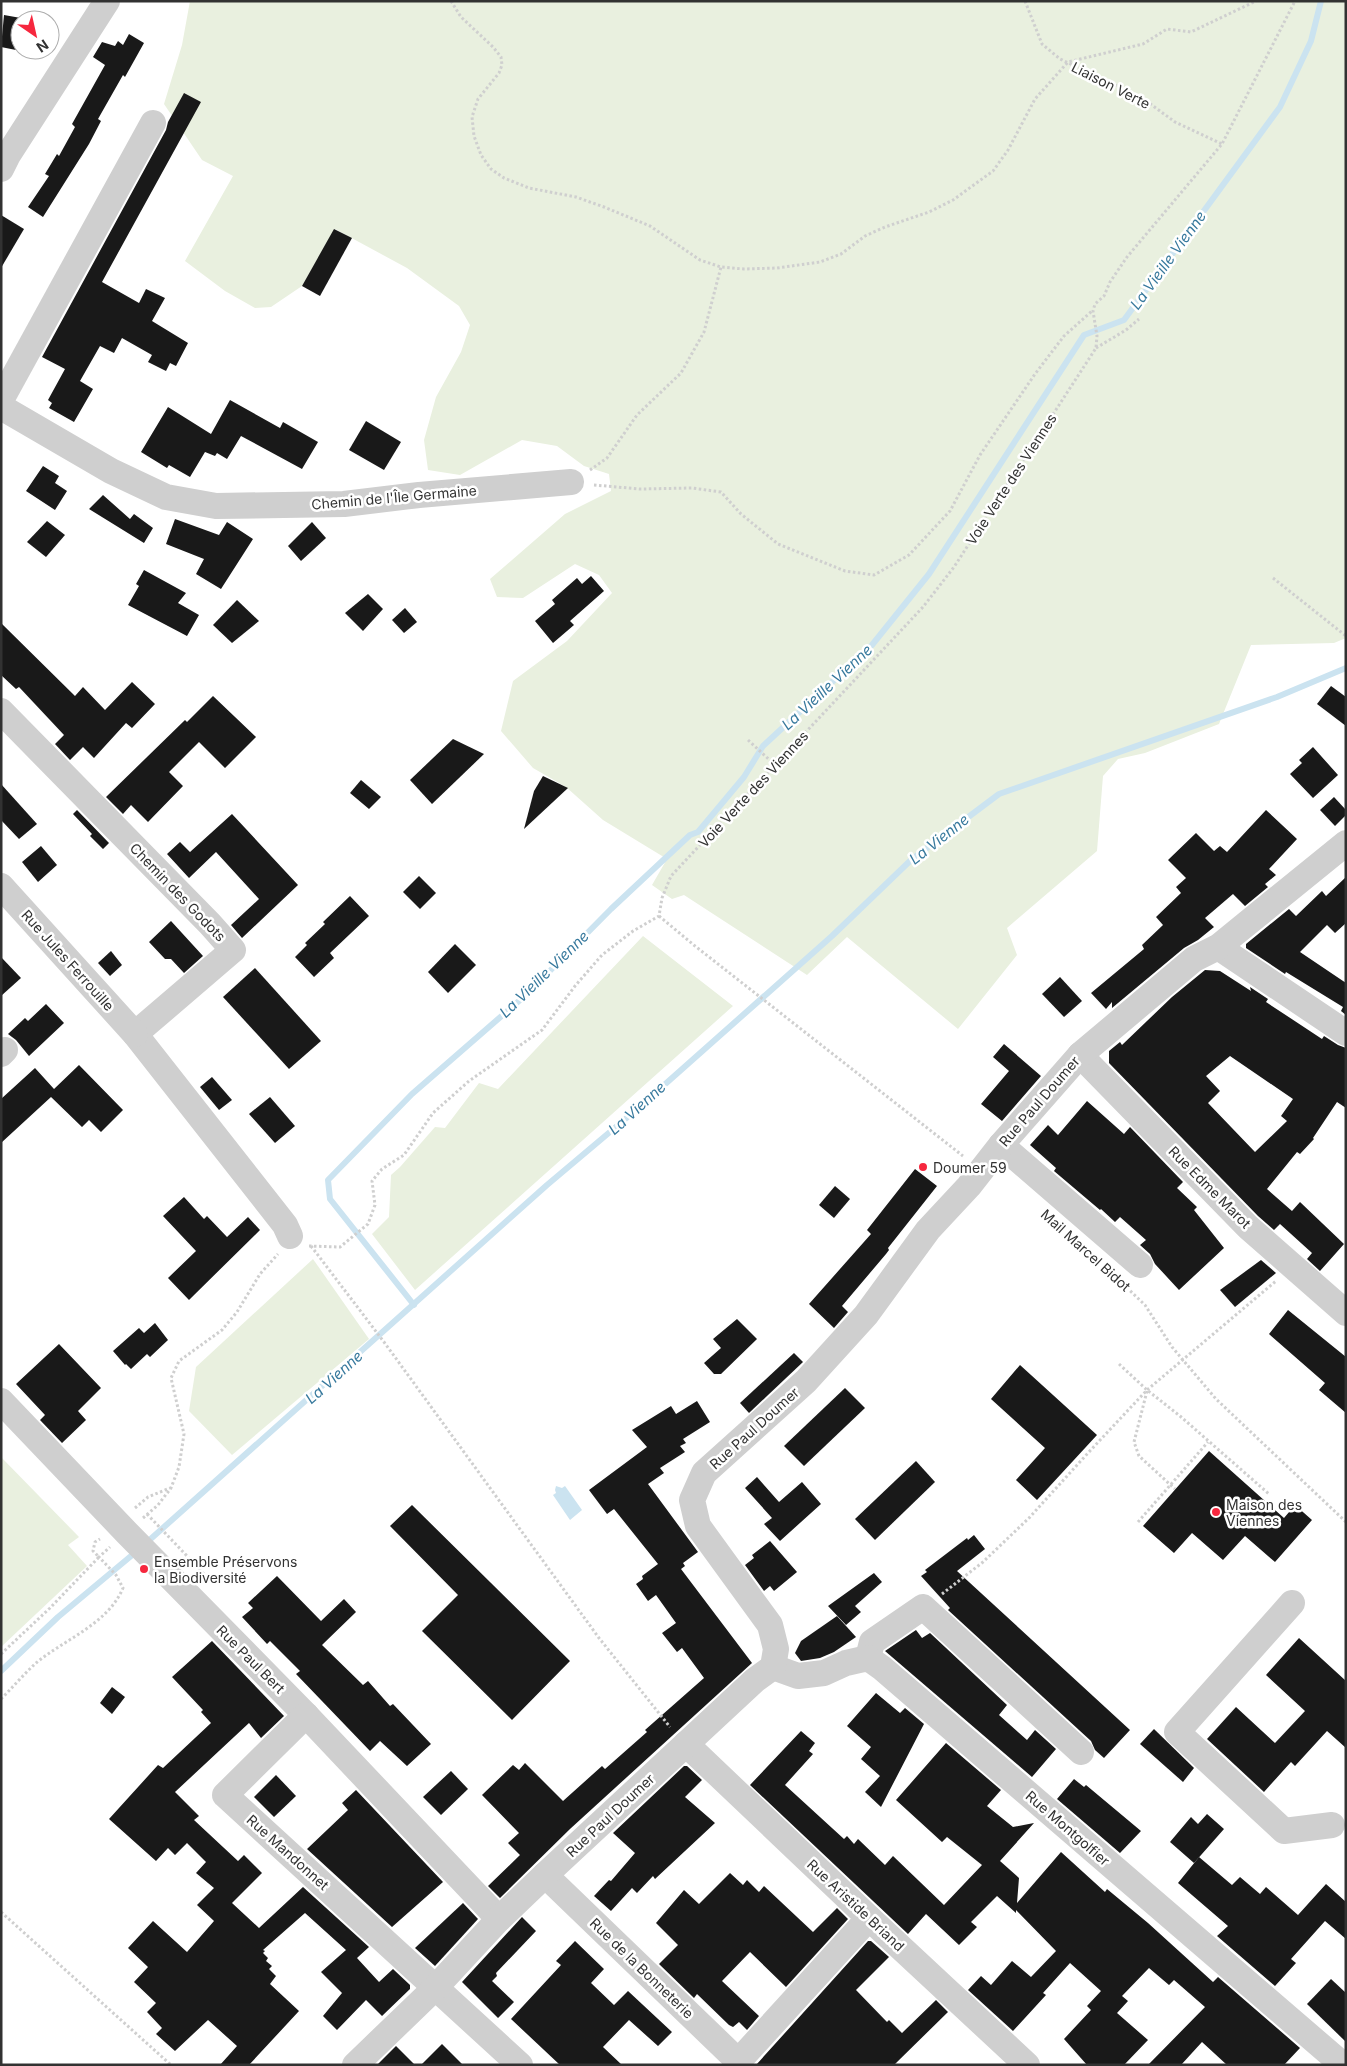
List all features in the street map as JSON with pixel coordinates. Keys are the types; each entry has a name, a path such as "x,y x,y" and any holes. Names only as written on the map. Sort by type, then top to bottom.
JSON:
{"street":[{"path":"1,169 8,155 107,1"},
{"path":"1,400 153,123"},
{"name":"Chemin de l'Île Germaine","path":"1,407 111,471 166,497 216,506 344,504 420,495 571,482"},
{"name":"Chemin des Godots","path":"1,711 203,916 232,950 135,1034"},
{"name":"Rue Paul Doumer","path":"355,2065 436,1987 499,1920 545,1875 755,1680 773,1667 776,1649 770,1625 698,1526 692,1500 704,1473 806,1381 866,1315 928,1230 969,1186 976,1164 1001,1145 1080,1055 1194,960 1218,947 1346,843"},
{"name":"Rue Jules Ferrouille","path":"1,886 135,1034"},
{"path":"1218,947 1346,1033"},
{"path":"135,1034 285,1225 297,1244"},
{"name":"Rue Edme Marot","path":"1080,1055 1248,1227 1346,1313"},
{"path":"1001,1145 1140,1266"},
{"name":"Rue Paul Bert","path":"1,1401 306,1715 499,1920"},
{"path":"1292,1603 1177,1732 1284,1831 1332,1824"},
{"path":"773,1667 798,1676 824,1673 846,1663 868,1658 872,1642 922,1607 1082,1752"},
{"name":"Rue Montgolfier","path":"868,1658 882,1668 1343,2065"},
{"name":"Rue Mandonnet","path":"306,1715 225,1795 436,1987"},
{"name":"Rue Aristide Briand","path":"686,1744 1027,2065"},
{"name":"Rue de la Bonneterie","path":"545,1875 736,2063 869,1918"},
{"path":"436,1987 520,2065"}],"path":[{"path":"451,1 461,17 501,57 500,73 478,99 472,117 474,136 481,155 491,169 504,178 529,188 576,198 650,226 700,260 721,268 761,269 820,262 840,254 865,236 929,212 953,200 993,171 1008,150 1035,99 1068,62 1143,44 1167,29 1191,32 1256,1"},
{"name":"Liaison Verte","path":"1026,1 1042,44 1060,59 1115,84 1149,103 1175,122 1222,144"},
{"path":"571,482 640,490 692,488 721,492 741,514 778,544 844,571 874,575 909,555 950,511 980,455 1035,374 1064,336 1093,311 1095,304 1104,296 1110,282 1127,256 1222,144 1295,1"},
{"path":"571,482 607,458 637,415 681,373 704,332 721,268"},
{"name":"Voie Verte des Viennes","path":"659,916 662,898 671,876 923,607 954,567 1096,348 1097,336 1093,311"},
{"path":"1096,348 1126,330 1139,319"},
{"path":"1273,578 1346,636"},
{"path":"748,740 775,765"},
{"path":"1,1654 50,1608 99,1557 136,1542 148,1514 158,1505 171,1488 179,1467 184,1434 171,1378 179,1361 222,1330 237,1312 260,1274 297,1244 340,1247 368,1224 376,1205 372,1181 382,1169 404,1155 433,1113 469,1081 542,1030 575,986 602,955 633,931 659,916 753,992 950,1146 976,1164"},
{"path":"297,1244 384,1342 599,1638 686,1744"},
{"path":"922,1607 964,1578 1029,1518 1147,1390 1293,1267"},
{"name":"Mail Marcel Bidot","path":"1116,1277 1145,1305 1182,1360 1216,1400 1346,1522"},
{"path":"1120,1364 1147,1390 1180,1416 1269,1494"},
{"path":"1147,1390 1134,1442 1139,1456 1175,1489"},
{"path":"1138,1522 1208,1442"},
{"path":"148,1514 170,1537"},
{"path":"1,1699 35,1664 59,1646 89,1628 118,1600 123,1588 116,1575 99,1557"},
{"path":"1,1912 171,2065"}],"green space":[{"path":"190,1 1346,1 1346,638 1334,643 1251,645 1219,724 1145,753 1118,759 1103,776 1097,851 1007,928 1017,955 958,1029 847,937 807,975 684,895 672,899 652,885 667,859 603,820 566,787 533,768 501,731 513,681 567,641 612,593 599,575 575,564 523,598 497,597 490,579 565,514 611,491 609,474 584,466 557,446 522,440 460,475 428,470 424,440 436,397 461,352 470,325 459,306 407,268 335,229 302,286 271,307 255,308 225,291 185,261 233,176 202,160 164,104 182,45"},
{"path":"643,936 733,1006 415,1290 372,1234 389,1217 391,1175 435,1127 445,1128 479,1083 498,1089"},
{"path":"313,1259 369,1339 232,1455 189,1411 196,1367"},
{"path":"1,1457 79,1537 68,1545 87,1566 1,1647"}],"water":[{"path":"556,1486 562,1488 565,1486 582,1510 570,1520 553,1495 556,1493"}],"building":[{"path":"4,15 10,16 10,49 1,47"},
{"path":"129,34 144,43 98,119 101,121 89,144 43,217 28,207 49,176 45,174 57,154 59,156 75,127 72,124 105,65 93,57 102,42 115,46 118,41 123,45"},
{"path":"184,93 201,102 102,282 139,303 146,289 165,298 152,321 188,343 176,366 170,363 166,371 148,362 152,355 122,338 114,353 100,346 80,381 93,389 74,422 49,408 52,403 48,400 65,369 42,357 166,130 168,122"},
{"path":"1,215 24,229 1,268"},
{"path":"334,229 352,238 320,296 302,286"},
{"path":"230,400 280,428 283,422 318,442 302,469 241,436 227,459 217,453 215,456 205,452 190,477 169,465 167,468 141,452 168,407 211,434"},
{"path":"366,421 401,442 384,470 349,450"},
{"path":"43,466 59,476 55,483 67,491 55,510 26,491"},
{"path":"103,495 130,519 134,514 153,528 144,543 89,509"},
{"path":"175,519 219,535 227,522 253,539 221,589 196,574 204,559 166,544"},
{"path":"47,521 65,535 46,557 27,542"},
{"path":"312,522 326,538 301,561 288,546"},
{"path":"144,570 186,593 178,603 199,615 187,636 128,605 139,586 136,584"},
{"path":"591,576 604,591 570,621 574,625 553,643 535,621 555,604 552,600 577,578 582,584"},
{"path":"368,594 383,609 363,631 345,613"},
{"path":"237,600 259,621 232,643 213,625"},
{"path":"405,608 417,622 404,633 392,620"},
{"path":"1,623 75,696 83,687 105,710 132,682 155,704 132,728 126,723 94,758 83,747 70,760 55,744 64,735 19,687 16,689 1,675"},
{"path":"1331,686 1346,697 1346,726 1317,704"},
{"path":"213,696 256,737 225,768 199,742 169,772 183,786 148,822 131,805 123,814 106,797 185,720 187,722"},
{"path":"453,739 484,754 432,804 410,780"},
{"path":"1313,747 1338,775 1313,798 1290,774 1302,763 1299,760"},
{"path":"543,776 568,788 524,829 534,791"},
{"path":"361,780 381,797 369,809 350,793"},
{"path":"1,784 37,824 19,839 1,820"},
{"path":"1334,797 1346,810 1346,815 1335,826 1320,810"},
{"path":"77,810 109,843 103,849 73,814"},
{"path":"1266,810 1297,839 1269,869 1276,875 1265,884 1268,887 1245,906 1233,894 1205,918 1214,927 1184,948 1112,1008 1112,1002 1106,1009 1091,993 1144,949 1142,945 1163,925 1156,917 1181,893 1176,887 1186,878 1168,860 1196,833 1214,851 1220,846 1227,852"},
{"path":"232,814 298,885 242,938 231,925 259,899 216,852 189,878 167,854 180,842 190,852"},
{"path":"41,846 57,865 38,882 22,862"},
{"path":"419,876 436,893 420,909 403,892"},
{"path":"1346,877 1346,923 1335,933 1327,925 1300,952 1346,983 1346,1015 1341,1011 1343,1007 1286,972 1285,974 1246,948 1246,944 1289,909 1296,916 1322,891 1326,896"},
{"path":"350,896 369,916 330,953 334,958 314,977 295,957 307,945 305,943 325,924 323,922"},
{"path":"171,921 203,956 184,973 171,959 165,959 149,942"},
{"path":"455,944 476,965 448,993 428,972"},
{"path":"111,951 122,965 110,976 98,963"},
{"path":"1,957 21,978 1,996"},
{"path":"255,968 321,1041 289,1069 223,997"},
{"path":"1205,970 1220,971 1251,991 1250,987 1268,999 1266,1002 1322,1039 1324,1036 1346,1048 1346,1108 1337,1102 1314,1139 1300,1154 1297,1152 1267,1189 1292,1211 1300,1202 1344,1244 1320,1271 1307,1259 1312,1253 1280,1224 1274,1230 1258,1216 1109,1063 1109,1051 1120,1042 1122,1045 1172,997","holes":["1230,1056 1293,1099 1281,1116 1287,1121 1255,1152 1208,1103 1220,1091 1206,1076"]},
{"path":"1060,977 1082,1001 1064,1017 1042,994"},
{"path":"46,1004 64,1023 29,1056 16,1040 8,1034 25,1018 28,1021"},
{"path":"1004,1044 1041,1076 1002,1121 981,1104 1009,1071 993,1057"},
{"path":"79,1065 123,1110 101,1132 89,1120 82,1127 51,1097 1,1143 1,1099 35,1068 54,1089"},
{"path":"212,1077 232,1100 219,1110 200,1087"},
{"path":"270,1097 295,1126 275,1143 249,1114"},
{"path":"1087,1101 1124,1134 1130,1127 1183,1182 1177,1188 1197,1207 1194,1210 1224,1248 1179,1290 1155,1264 1150,1254 1140,1245 1146,1240 1120,1217 1115,1222 1100,1210 1054,1171 1056,1168 1030,1145 1048,1125 1058,1135"},
{"path":"915,1169 937,1186 888,1248 889,1250 886,1254 842,1306 848,1312 834,1328 809,1304 871,1234 867,1230"},
{"path":"835,1186 850,1199 834,1218 819,1205"},
{"path":"184,1197 204,1219 207,1216 227,1237 248,1217 260,1230 189,1300 168,1278 196,1251 163,1216"},
{"path":"1261,1260 1276,1273 1235,1307 1220,1290"},
{"path":"1288,1310 1346,1357 1346,1413 1319,1390 1325,1383 1269,1334"},
{"path":"737,1319 757,1339 721,1374 714,1374 704,1363 721,1348 713,1339"},
{"path":"155,1323 168,1340 150,1357 147,1354 131,1369 113,1351 139,1328 144,1333"},
{"path":"59,1344 101,1388 78,1411 86,1420 62,1443 40,1420 45,1415 16,1384"},
{"path":"794,1353 803,1362 749,1413 740,1403"},
{"path":"1020,1365 1097,1435 1037,1500 1016,1480 1045,1448 991,1399"},
{"path":"845,1388 865,1408 804,1466 784,1446"},
{"path":"697,1401 710,1422 683,1439 686,1443 680,1446 685,1452 660,1468 664,1473 648,1484 698,1552 683,1563 685,1566 681,1569 752,1663 570,1829 500,1898 488,1886 520,1855 508,1843 519,1833 482,1795 513,1765 519,1770 525,1763 563,1801 602,1766 605,1769 647,1732 645,1730 704,1678 682,1648 677,1652 662,1633 676,1623 656,1595 648,1601 636,1584 643,1579 642,1576 658,1564 614,1509 607,1514 589,1490 647,1447 632,1430 671,1406 676,1414"},
{"name":"Maison des Viennes","path":"1209,1451 1284,1518 1295,1505 1312,1520 1275,1562 1245,1536 1223,1560 1192,1533 1174,1553 1143,1526"},
{"path":"916,1461 935,1482 875,1540 855,1519"},
{"path":"757,1477 779,1502 802,1482 821,1504 780,1541 764,1524 772,1518 745,1488"},
{"path":"412,1505 570,1661 512,1720 422,1631 458,1595 390,1526"},
{"path":"974,1535 985,1549 957,1571 1130,1730 1104,1758 1095,1750 1091,1741 948,1610 950,1608 921,1576 927,1572 925,1570 967,1538 968,1540"},
{"path":"770,1541 797,1572 774,1591 770,1586 764,1591 745,1565 754,1558 752,1555"},
{"path":"874,1573 882,1582 855,1606 861,1612 846,1625 828,1606"},
{"path":"277,1576 321,1621 344,1599 356,1612 322,1645 363,1685 368,1681 390,1706 393,1704 431,1744 407,1766 380,1741 370,1751 296,1674 300,1671 270,1641 267,1644 242,1617 253,1608 248,1603"},
{"path":"837,1616 856,1637 834,1652 820,1658 801,1661 795,1653 801,1641"},
{"path":"916,1630 922,1638 930,1633 1007,1705 999,1715 1027,1740 1035,1730 1056,1749 1032,1777 885,1651"},
{"path":"1299,1638 1346,1681 1346,1748 1327,1731 1295,1766 1291,1762 1264,1792 1207,1739 1236,1707 1275,1743 1305,1711 1266,1675"},
{"path":"212,1641 284,1716 261,1738 249,1723 175,1792 199,1816 194,1820 238,1861 244,1855 262,1873 232,1903 259,1928 303,1887 369,1947 357,1958 379,1982 393,1969 410,1985 410,1989 382,2016 366,2000 337,2030 323,2016 342,1993 321,1972 346,1950 305,1913 263,1950 265,1951 263,1953 268,1958 266,1961 272,1966 269,1969 276,1976 270,1984 299,2011 249,2065 220,2065 237,2046 208,2020 175,2051 156,2034 162,2028 147,2012 156,2003 134,1982 148,1967 128,1948 153,1921 187,1952 214,1921 197,1905 214,1888 196,1873 206,1862 187,1843 175,1855 168,1848 156,1861 109,1819 158,1765 163,1768 211,1723 201,1712 203,1710 172,1677"},
{"path":"112,1687 125,1697 112,1714 100,1703"},
{"path":"876,1693 900,1713 905,1708 924,1724 881,1807 865,1792 880,1776 861,1759 871,1747 847,1726"},
{"path":"1154,1729 1194,1768 1183,1782 1140,1744"},
{"path":"801,1731 815,1743 809,1751 813,1754 785,1785 844,1839 847,1836 854,1844 858,1839 885,1865 893,1856 944,1905 982,1865 947,1837 942,1842 896,1800 946,1743 1001,1790 987,1806 1013,1827 1034,1823 1000,1861 1019,1878 1017,1903 1061,1852 1105,1892 1107,1889 1148,1923 1213,1982 1218,1977 1300,2048 1284,2065 1227,2065 1202,2042 1181,2065 1148,2065 1205,2007 1174,1980 1169,1985 1149,1968 1122,1996 1128,2001 1117,2013 1148,2040 1124,2065 1087,2065 1064,2039 1091,2010 1087,2006 1101,1991 1070,1963 1043,1993 1046,1995 1013,2031 968,1990 981,1976 991,1985 1012,1961 1031,1977 1056,1951 1016,1910 1016,1913 997,1896 971,1922 977,1927 959,1945 926,1914 908,1934 750,1785"},
{"path":"684,1766 687,1766 702,1780 685,1797 715,1823 655,1879 653,1876 637,1893 632,1888 611,1911 594,1896 609,1880 611,1881 635,1853 613,1833"},
{"path":"451,1771 468,1789 441,1815 423,1797"},
{"path":"276,1775 296,1796 274,1817 254,1797"},
{"path":"1074,1779 1084,1787 1086,1785 1141,1831 1120,1853 1057,1799"},
{"path":"356,1790 443,1882 392,1927 307,1849 348,1810 342,1803"},
{"path":"1207,1814 1224,1829 1194,1863 1170,1842 1191,1817 1198,1824"},
{"path":"1199,1857 1232,1885 1240,1877 1260,1894 1266,1887 1298,1915 1326,1884 1346,1902 1346,1939 1325,1921 1291,1959 1296,1963 1275,1986 1217,1936 1228,1926 1178,1883"},
{"path":"730,1873 743,1885 747,1880 759,1892 764,1886 813,1932 837,1908 848,1919 786,1987 750,1952 722,1981 759,2016 747,2030 739,2022 733,2027 729,2025 697,1994 694,1998 659,1964 678,1945 656,1923 684,1890 699,1904"},
{"path":"463,1903 478,1919 435,1966 415,1948"},
{"path":"522,1917 536,1931 496,1973 497,1976 492,1981 514,2002 498,2018 462,1982"},
{"path":"575,1941 604,1969 591,1983 614,2005 628,1991 672,2032 658,2046 629,2020 603,2047 622,2065 560,2065 511,2019 561,1965 556,1961"},
{"path":"868,1941 871,1941 889,1957 856,1990 887,2022 889,2020 902,2033 936,2000 948,2012 894,2065 756,2065"},
{"path":"1331,1979 1346,1993 1346,2042 1307,2004"},
{"path":"442,2044 463,2065 421,2065"},
{"path":"396,2046 415,2065 377,2065"}],"waterway":[{"name":"La Vieille Vienne","path":"414,1305 330,1199 328,1180 412,1094 528,993 611,909 690,835 698,832 744,777 763,746 872,645 929,574 1084,335 1124,320 1280,107 1311,41 1321,1"},
{"name":"La Vienne","path":"145,1544 547,1185 636,1110 832,936 911,860 999,794 1277,697 1346,668"},
{"name":"La Vienne","path":"1,1671 58,1617 137,1551"}],"place":[{"name":"Doumer 59","path":"923,1167"},
{"name":"Maison des Viennes","path":"1216,1512"},
{"name":"Ensemble Préservons la Biodiversité","path":"144,1569"}]}
